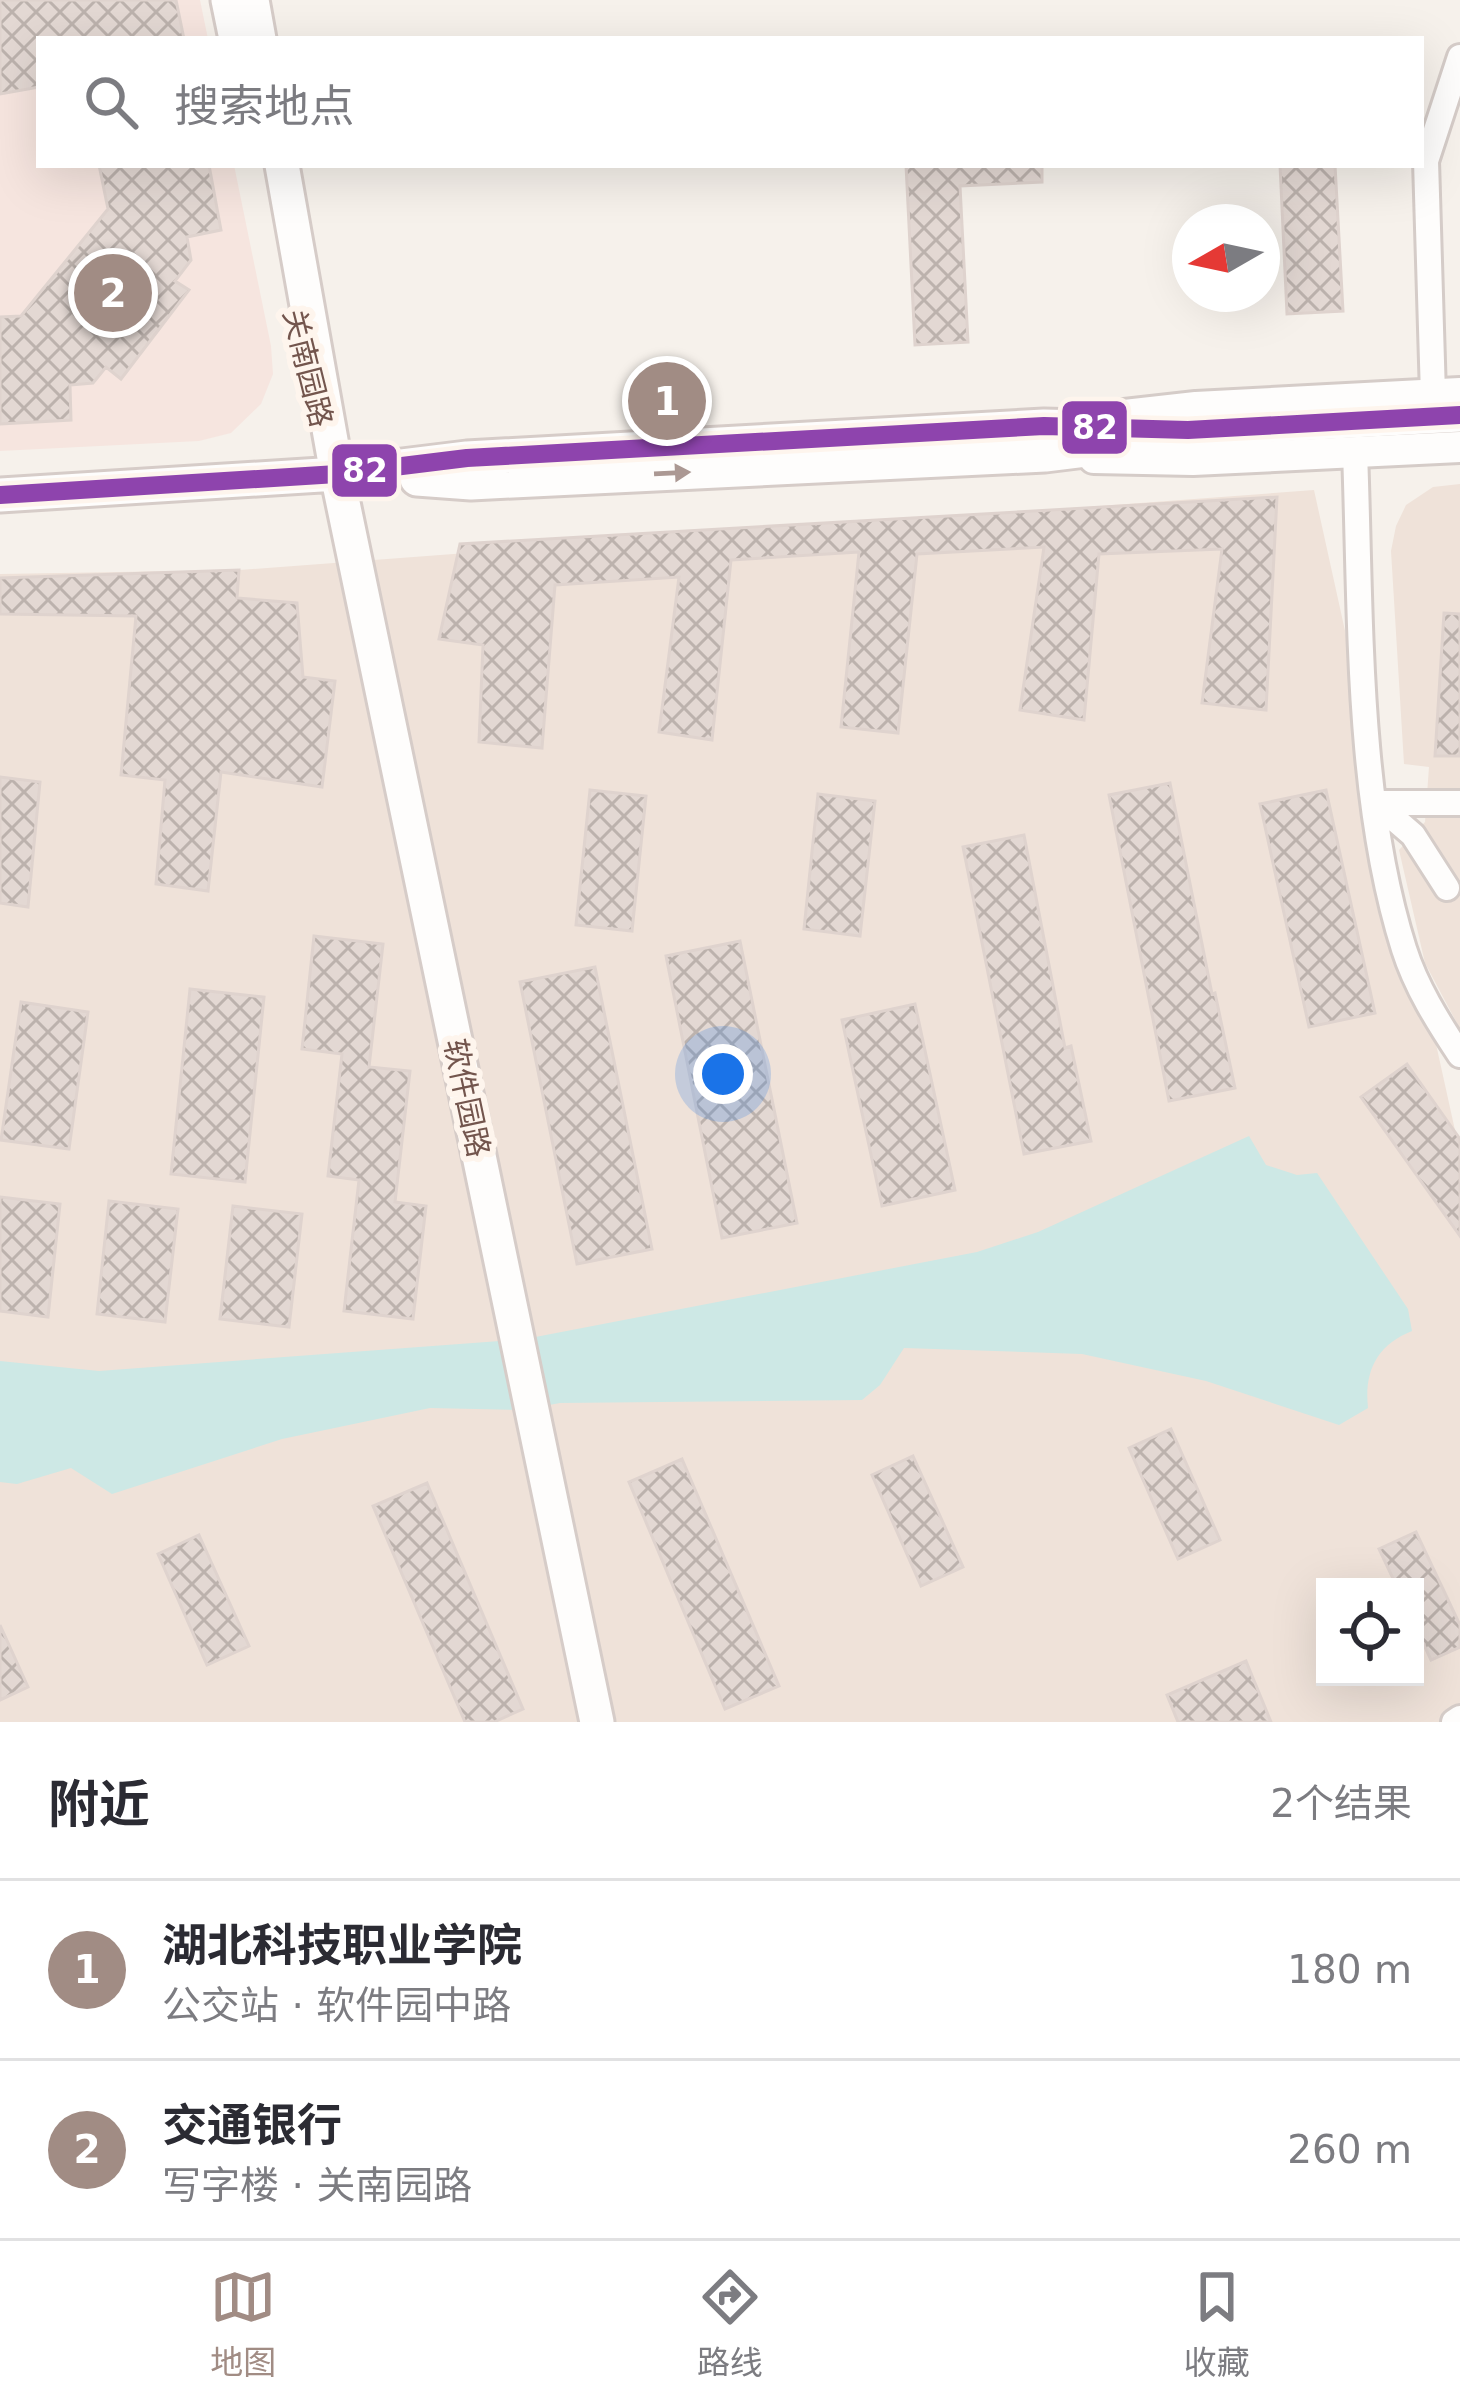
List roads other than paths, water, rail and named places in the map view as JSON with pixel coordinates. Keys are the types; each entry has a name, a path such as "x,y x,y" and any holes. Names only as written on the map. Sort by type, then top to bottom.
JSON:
{"main road":[{"path":"228,0 235,36"},
{"path":"252,0 259,36"},
{"name":"关南园路","path":"263,168 307,380 337,474"},
{"name":"关南园路","path":"283,168 337,474"},
{"path":"1188,436 1451,401"},
{"path":"0,495 337,474 471,483 1044,441 1460,427"},
{"name":"软件园路","path":"337,474 597,1722"}],"street":[{"path":"1044,441 1196,407 1451,401 1426,161 1460,57"},
{"path":"1044,441 1193,460 1460,447"},
{"path":"1355,452 1366,734 1394,910 1405,952 1460,1055"},
{"path":"1376,803 1460,803"},
{"path":"1376,803 1413,835 1447,888"}],"water":[{"path":"1249,1136 1266,1165 1297,1175 1317,1173 1408,1309 1412,1331 1390,1344 1375,1361 1368,1382 1368,1408 1339,1425 1206,1381 1082,1354 904,1348 880,1385 862,1400 560,1403 522,1410 430,1408 282,1439 112,1494 71,1468 17,1484 0,1482 0,1361 99,1371 525,1339 977,1252 1038,1232"}],"place":[{"name":"交通银行","path":"113,293"},
{"name":"湖北科技职业学院","path":"667,401"}]}
